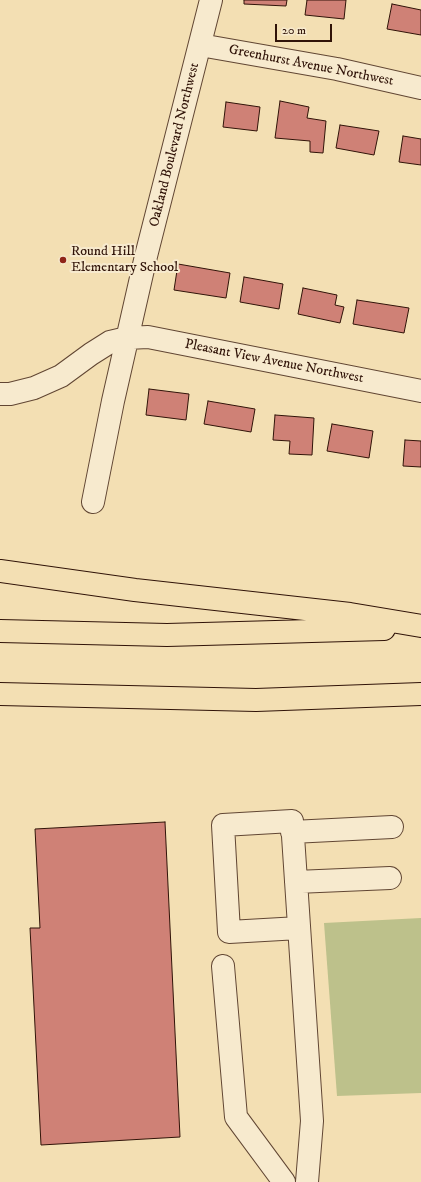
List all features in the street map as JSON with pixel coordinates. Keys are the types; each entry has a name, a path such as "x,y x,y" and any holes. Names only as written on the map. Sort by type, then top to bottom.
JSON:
{"highway":[{"path":"0,571 135,590 350,614 421,627"},
{"path":"0,631 167,635 421,627"},
{"path":"0,694 256,700 421,694"}],"street":[{"name":"Oakland Boulevard Northwest","path":"93,502 128,338 211,0"},
{"name":"Greenhurst Avenue Northwest","path":"200,45 337,70 421,88"},
{"name":"Pleasant View Avenue Northwest","path":"0,394 10,394 34,388 61,376 110,342 128,338 148,337 421,391"},
{"path":"299,928 229,932 224,825 292,821 312,1121 307,1182"},
{"path":"292,832 392,827"},
{"path":"296,882 390,878"},
{"path":"223,966 236,1117 284,1182"}],"green space":[{"path":"421,918 421,1093 337,1096 324,923"}],"building":[{"path":"244,0 287,0 286,6 244,4"},
{"path":"307,0 346,0 344,19 305,15"},
{"path":"392,4 421,10 421,35 387,29"},
{"path":"280,101 309,107 307,118 326,121 323,153 310,152 310,141 275,138"},
{"path":"226,102 260,107 257,131 223,127"},
{"path":"340,125 379,131 374,155 336,148"},
{"path":"403,136 421,139 421,165 399,162"},
{"path":"178,264 230,273 226,298 174,290"},
{"path":"244,277 283,284 279,309 240,302"},
{"path":"303,288 337,295 335,305 344,307 340,323 298,314"},
{"path":"357,300 409,308 404,333 353,324"},
{"path":"149,389 189,394 186,420 146,415"},
{"path":"208,401 255,409 251,432 204,424"},
{"path":"275,415 314,418 312,455 289,454 290,441 273,440"},
{"path":"332,424 373,431 369,458 327,451"},
{"path":"405,440 421,441 421,467 403,466"},
{"path":"165,822 180,1137 41,1145 30,928 40,928 35,829"}],"place":[{"name":"Round Hill Elementary School","path":"63,260"}]}
